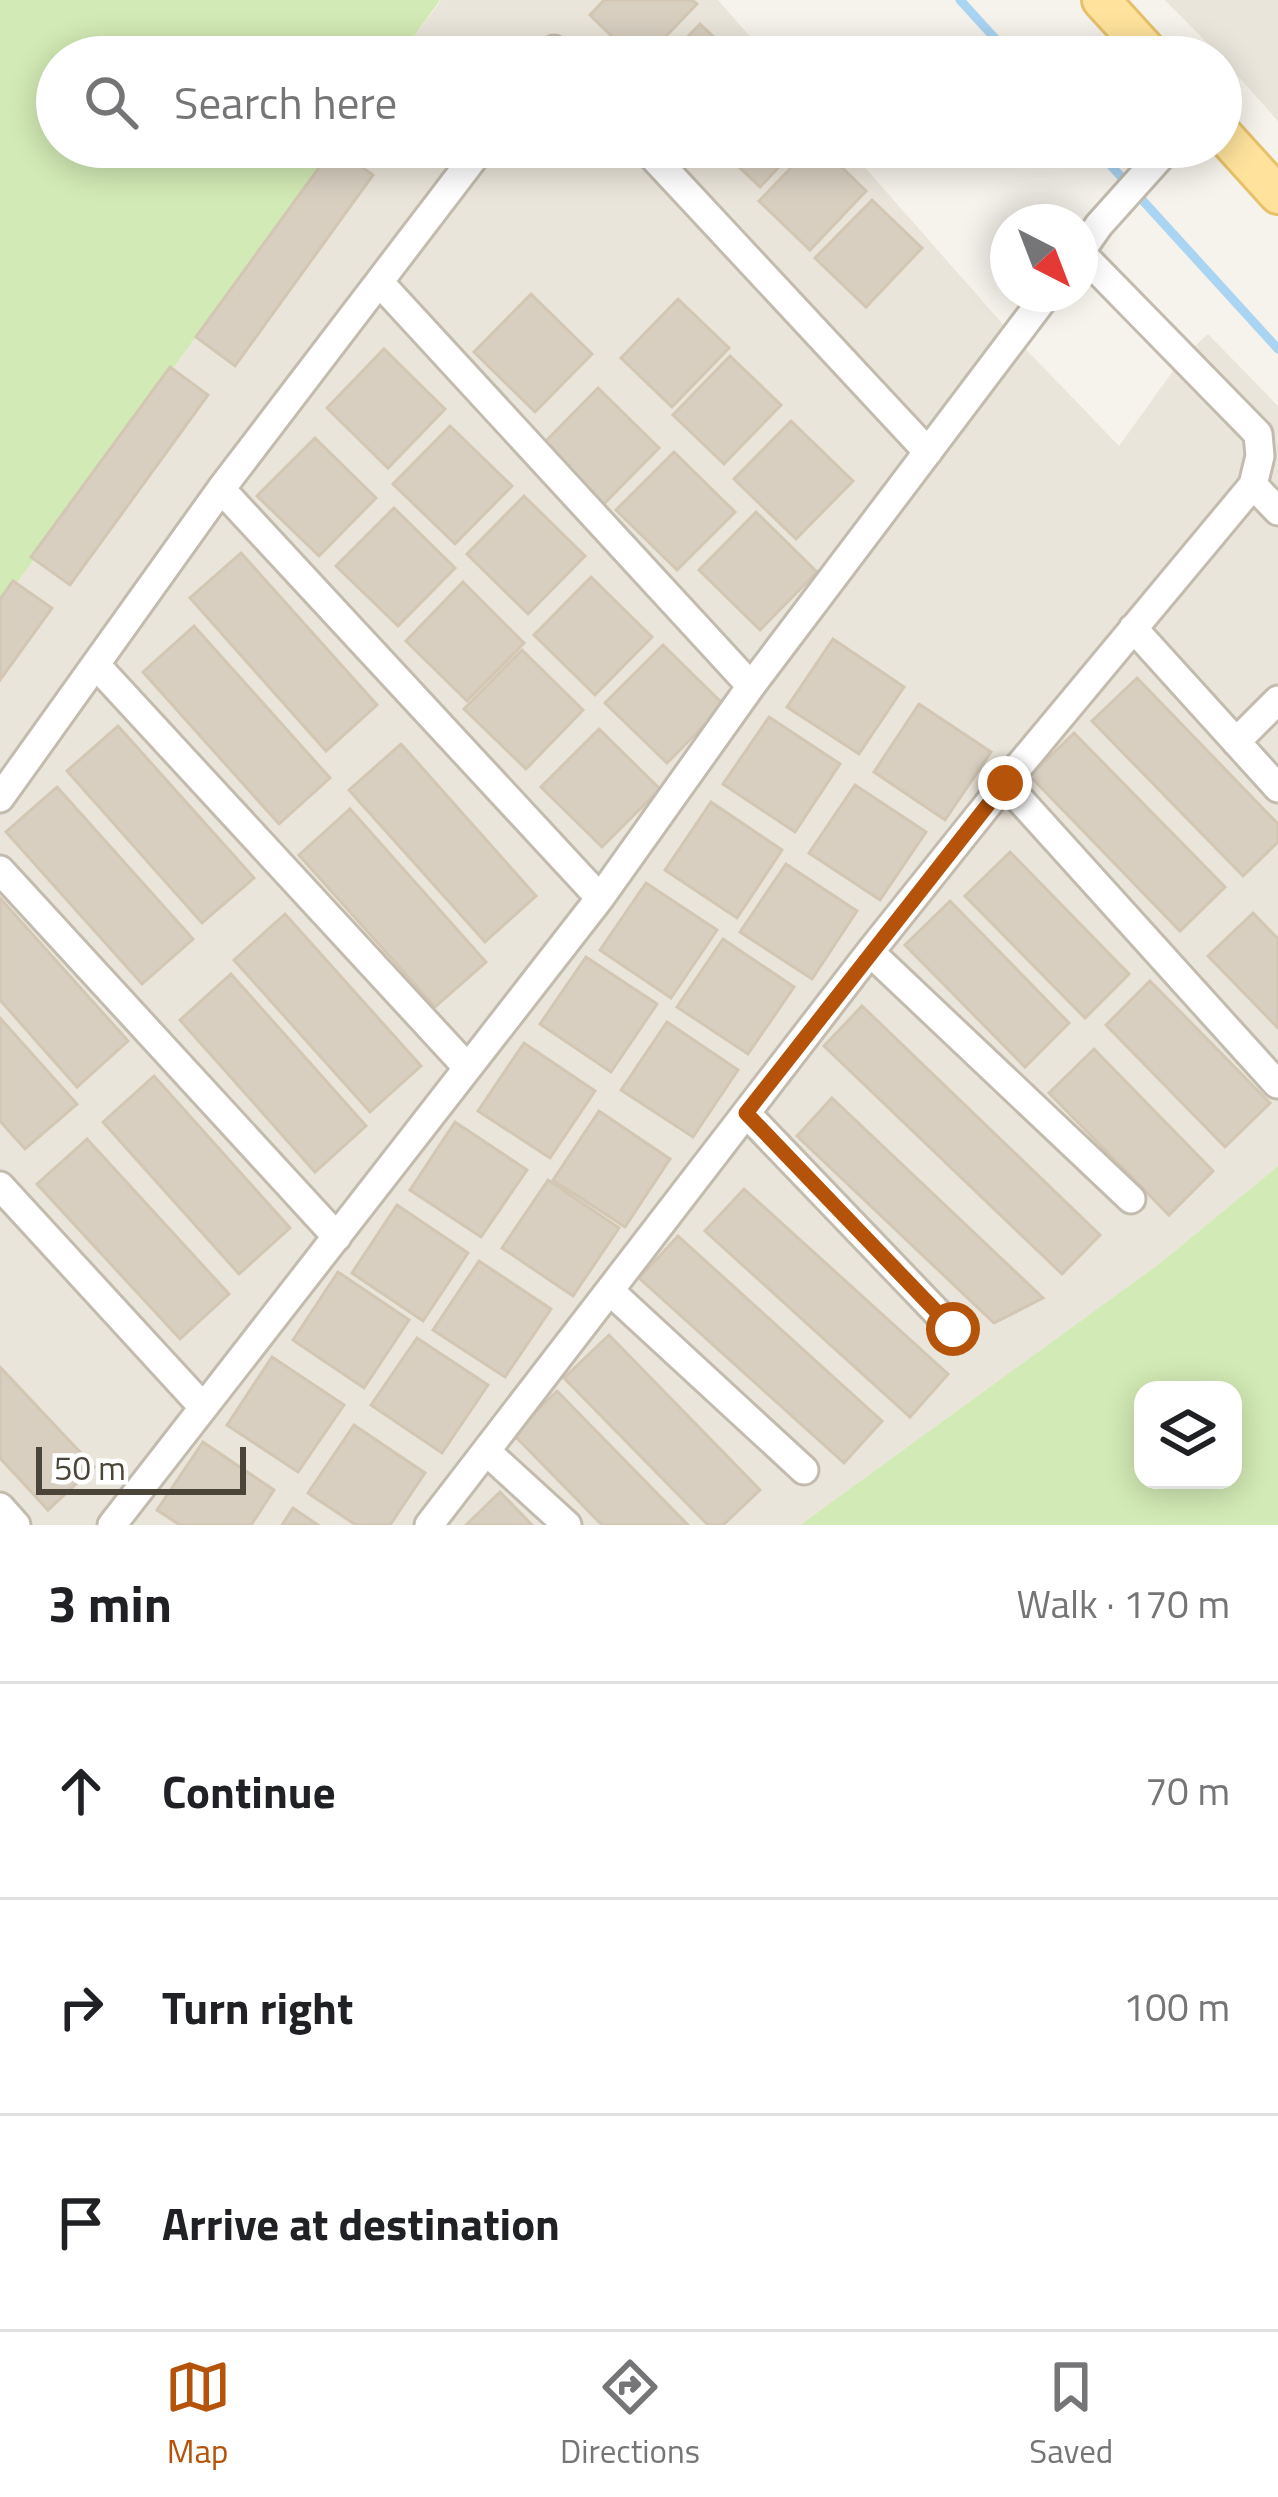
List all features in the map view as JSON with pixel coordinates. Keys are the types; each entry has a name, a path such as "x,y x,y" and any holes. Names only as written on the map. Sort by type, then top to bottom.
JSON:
{"main road":[{"path":"1101,0 1134,36"},
{"path":"1242,154 1277,192"}],"street":[{"path":"0,798 220,489 466,168"},
{"path":"664,168 928,452"},
{"path":"1098,229 1151,168"},
{"path":"428,1525 871,952 1253,484 1260,456 1258,434 1098,270"},
{"path":"380,283 751,686"},
{"path":"112,1525 600,898 751,686 1033,312"},
{"path":"1253,484 1278,511"},
{"path":"220,489 600,898"},
{"path":"1133,628 1278,788"},
{"path":"96,665 466,1066"},
{"path":"1236,742 1278,700"},
{"path":"1005,783 1277,1084"},
{"path":"0,870 337,1237"},
{"path":"871,952 1131,1199"},
{"path":"746,1113 953,1329"},
{"path":"0,1186 203,1407"},
{"path":"610,1291 804,1470"},
{"path":"486,1451 567,1525"},
{"path":"0,1507 16,1525"}],"shaded area":[{"path":"441,0 718,0 750,36 414,36"},
{"path":"1165,0 1278,0 1278,121 1242,81 1242,36 1200,36"},
{"path":"319,168 865,168 990,312 1119,446 1183,357 1208,334 1278,406 1278,1166 1159,1264 800,1525 0,1525 0,606"}],"green space":[{"path":"0,0 440,0 414,36 36,36 36,168 319,168 0,606"},
{"path":"1278,1166 1278,1525 800,1525 1159,1264"}],"building":[{"path":"604,0 692,0 697,4 666,36 612,36 590,15"},
{"path":"700,24 713,36 688,36"},
{"path":"319,168 363,168 373,175 235,366 196,337"},
{"path":"740,168 778,168 760,187"},
{"path":"791,168 842,168 866,191 810,250 759,201"},
{"path":"872,200 922,248 866,307 815,258"},
{"path":"531,294 592,354 535,412 474,352"},
{"path":"678,299 729,348 672,407 621,358"},
{"path":"384,349 445,409 388,468 327,408"},
{"path":"730,356 781,405 724,464 673,415"},
{"path":"170,367 208,395 70,585 31,557"},
{"path":"598,388 659,448 602,506 541,446"},
{"path":"791,421 853,481 796,539 734,479"},
{"path":"450,426 512,486 455,544 393,484"},
{"path":"315,438 376,498 319,556 257,496"},
{"path":"674,452 735,512 677,570 616,510"},
{"path":"524,496 585,556 528,614 467,554"},
{"path":"394,508 455,568 398,626 336,566"},
{"path":"756,512 817,572 760,630 699,570"},
{"path":"241,553 377,705 326,751 190,598"},
{"path":"591,577 652,637 595,695 534,635"},
{"path":"13,581 52,608 0,680 0,599"},
{"path":"463,582 524,643 467,701 406,641"},
{"path":"194,626 330,778 279,824 143,672"},
{"path":"833,639 904,687 859,754 787,707"},
{"path":"663,645 724,705 667,763 605,703"},
{"path":"522,650 583,710 526,769 464,709"},
{"path":"1137,678 1278,824 1278,842 1243,876 1092,721"},
{"path":"919,704 991,752 945,820 874,772"},
{"path":"769,717 840,764 795,832 723,784"},
{"path":"118,726 254,878 202,923 67,771"},
{"path":"599,729 660,789 602,847 541,787"},
{"path":"1074,733 1225,887 1180,931 1030,776"},
{"path":"401,744 536,896 485,942 349,790"},
{"path":"855,785 926,832 880,900 809,853"},
{"path":"57,787 193,939 142,984 6,832"},
{"path":"711,802 782,850 737,918 665,870"},
{"path":"350,809 486,962 435,1007 299,855"},
{"path":"1010,852 1129,974 1085,1018 965,896"},
{"path":"786,864 857,911 812,979 740,932"},
{"path":"646,883 717,930 671,998 600,950"},
{"path":"0,898 128,1041 77,1087 0,1000"},
{"path":"950,901 1069,1023 1025,1067 905,945"},
{"path":"1253,913 1278,939 1278,1028 1208,956"},
{"path":"285,914 421,1066 370,1112 234,960"},
{"path":"723,939 794,987 748,1054 677,1007"},
{"path":"586,957 657,1004 611,1072 540,1024"},
{"path":"231,974 366,1126 315,1172 180,1020"},
{"path":"1150,981 1270,1103 1225,1147 1106,1025"},
{"path":"862,1006 1100,1235 1062,1274 824,1046"},
{"path":"0,1018 77,1104 25,1149 0,1121"},
{"path":"667,1022 738,1070 693,1137 621,1090"},
{"path":"524,1043 595,1091 550,1158 478,1111"},
{"path":"1094,1049 1213,1171 1169,1215 1049,1093"},
{"path":"154,1076 290,1228 239,1274 103,1122"},
{"path":"832,1098 1043,1298 994,1323 797,1136"},
{"path":"599,1111 670,1159 625,1227 553,1180"},
{"path":"455,1122 527,1170 481,1237 410,1190"},
{"path":"87,1139 229,1294 180,1339 37,1184"},
{"path":"548,1180 619,1228 573,1296 502,1248"},
{"path":"744,1189 948,1374 910,1417 705,1231"},
{"path":"397,1205 468,1253 423,1321 352,1273"},
{"path":"678,1236 882,1421 844,1463 639,1278"},
{"path":"479,1261 551,1309 505,1377 433,1330"},
{"path":"338,1272 409,1320 364,1388 293,1340"},
{"path":"609,1335 760,1490 723,1525 708,1525 564,1378"},
{"path":"417,1338 488,1385 442,1453 371,1405"},
{"path":"272,1357 344,1405 298,1472 227,1425"},
{"path":"0,1367 94,1467 48,1510 0,1458"},
{"path":"557,1391 688,1525 602,1525 513,1434"},
{"path":"354,1425 425,1473 390,1525 356,1525 308,1493"},
{"path":"203,1442 274,1490 251,1525 180,1525 157,1510"},
{"path":"500,1492 532,1525 466,1525"},
{"path":"293,1508 318,1525 282,1525"}],"waterway":[{"path":"960,0 993,36"},
{"path":"1113,168 1278,349"}],"route":[{"path":"953,1329 746,1113 1005,783"}]}
